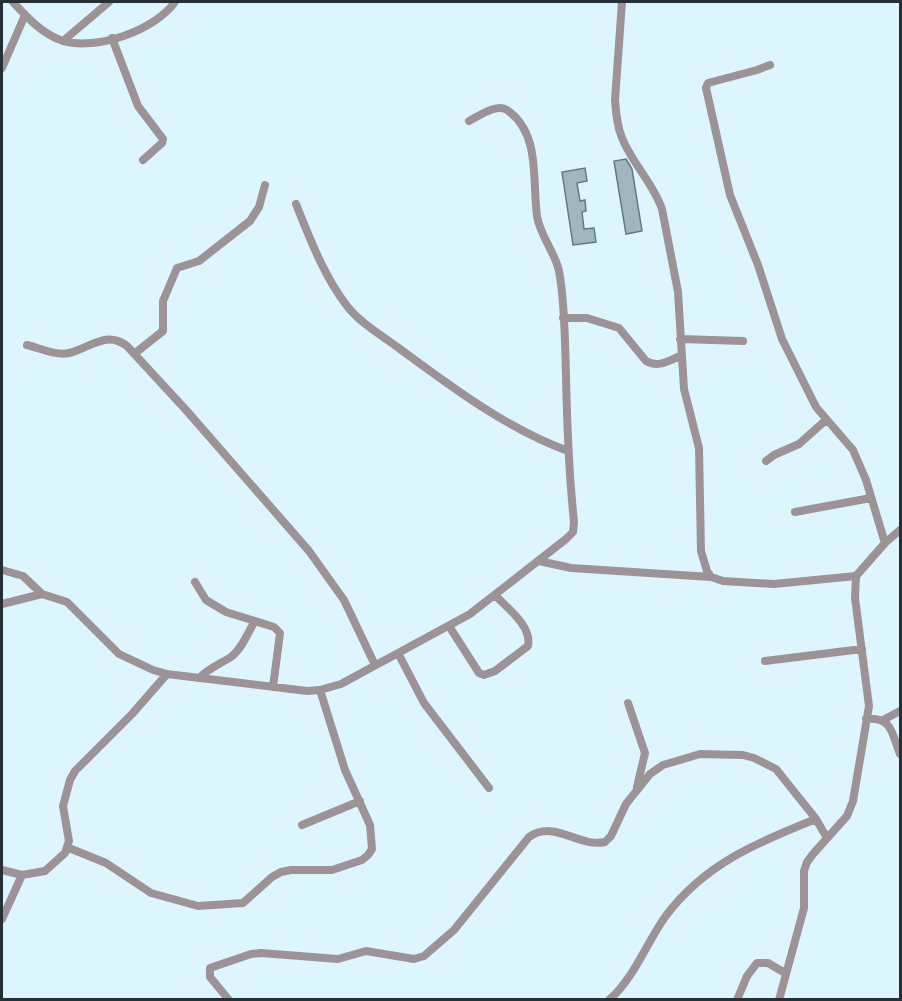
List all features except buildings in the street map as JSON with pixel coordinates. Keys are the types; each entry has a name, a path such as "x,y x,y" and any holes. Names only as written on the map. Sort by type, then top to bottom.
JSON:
{"street":[{"path":"13,2 48,35 77,44 112,38 145,27 160,18 175,2"},
{"path":"63,41 109,2"},
{"path":"622,2 616,115 622,138 658,196 662,209 678,292 680,356 684,390 699,448 701,551 711,577"},
{"path":"2,68 25,15"},
{"path":"112,38 138,106 163,139 162,143 142,160"},
{"path":"770,65 708,83 706,88 733,204 758,265 786,347 816,407 853,450 885,543"},
{"path":"2,570 23,576 42,594 67,602 119,654 153,670 166,674 273,687 320,690 341,684 470,614 566,539 573,532 574,522 559,272 537,217 530,137 520,123 502,108 496,108 469,121"},
{"path":"134,354 163,331 163,302 177,267 199,261 250,221 259,207 265,185"},
{"path":"296,204 318,258 349,309 369,327 497,417 538,440 568,452"},
{"path":"563,318 588,318 619,328 651,364 659,364 680,356"},
{"path":"27,345 59,354 68,354 97,341 116,339 127,346 309,551 344,600 375,665"},
{"path":"680,339 743,341"},
{"path":"766,460 799,444 826,420"},
{"path":"795,512 871,498"},
{"path":"779,999 804,908 804,871 813,854 848,816 851,809 869,694 855,598 856,576 885,543 900,530"},
{"path":"539,561 571,568 711,577 723,581 774,584 856,576"},
{"path":"195,582 206,600 226,612 274,627 280,633 273,687"},
{"path":"2,604 42,594"},
{"path":"449,626 479,673 484,675 495,671 528,646 529,634 495,595"},
{"path":"199,678 211,667 237,651 255,621"},
{"path":"765,661 862,650"},
{"path":"398,653 424,703 489,788"},
{"path":"2,870 22,875 45,871 66,854 69,841 63,806 70,780 75,771 132,714 166,674"},
{"path":"69,848 106,863 151,893 198,906 237,904 247,901 272,877 282,872 332,870 368,855 373,843 370,825 345,770 320,690"},
{"path":"628,702 644,747 644,759 636,792"},
{"path":"866,719 883,720 900,711"},
{"path":"883,720 889,725 900,754"},
{"path":"229,999 210,977 210,968 251,954 338,958 366,951 414,959 424,956 454,930 529,837 537,832 551,831 593,842 605,842 611,836 626,804 656,769 700,754 743,755 776,769 816,819 827,838"},
{"path":"644,759 656,769"},
{"path":"302,825 360,801"},
{"path":"609,999 623,986 664,918 689,888 721,863 757,843 816,819"},
{"path":"2,915 22,875"},
{"path":"737,999 747,976 757,963 768,963 785,973"}]}
